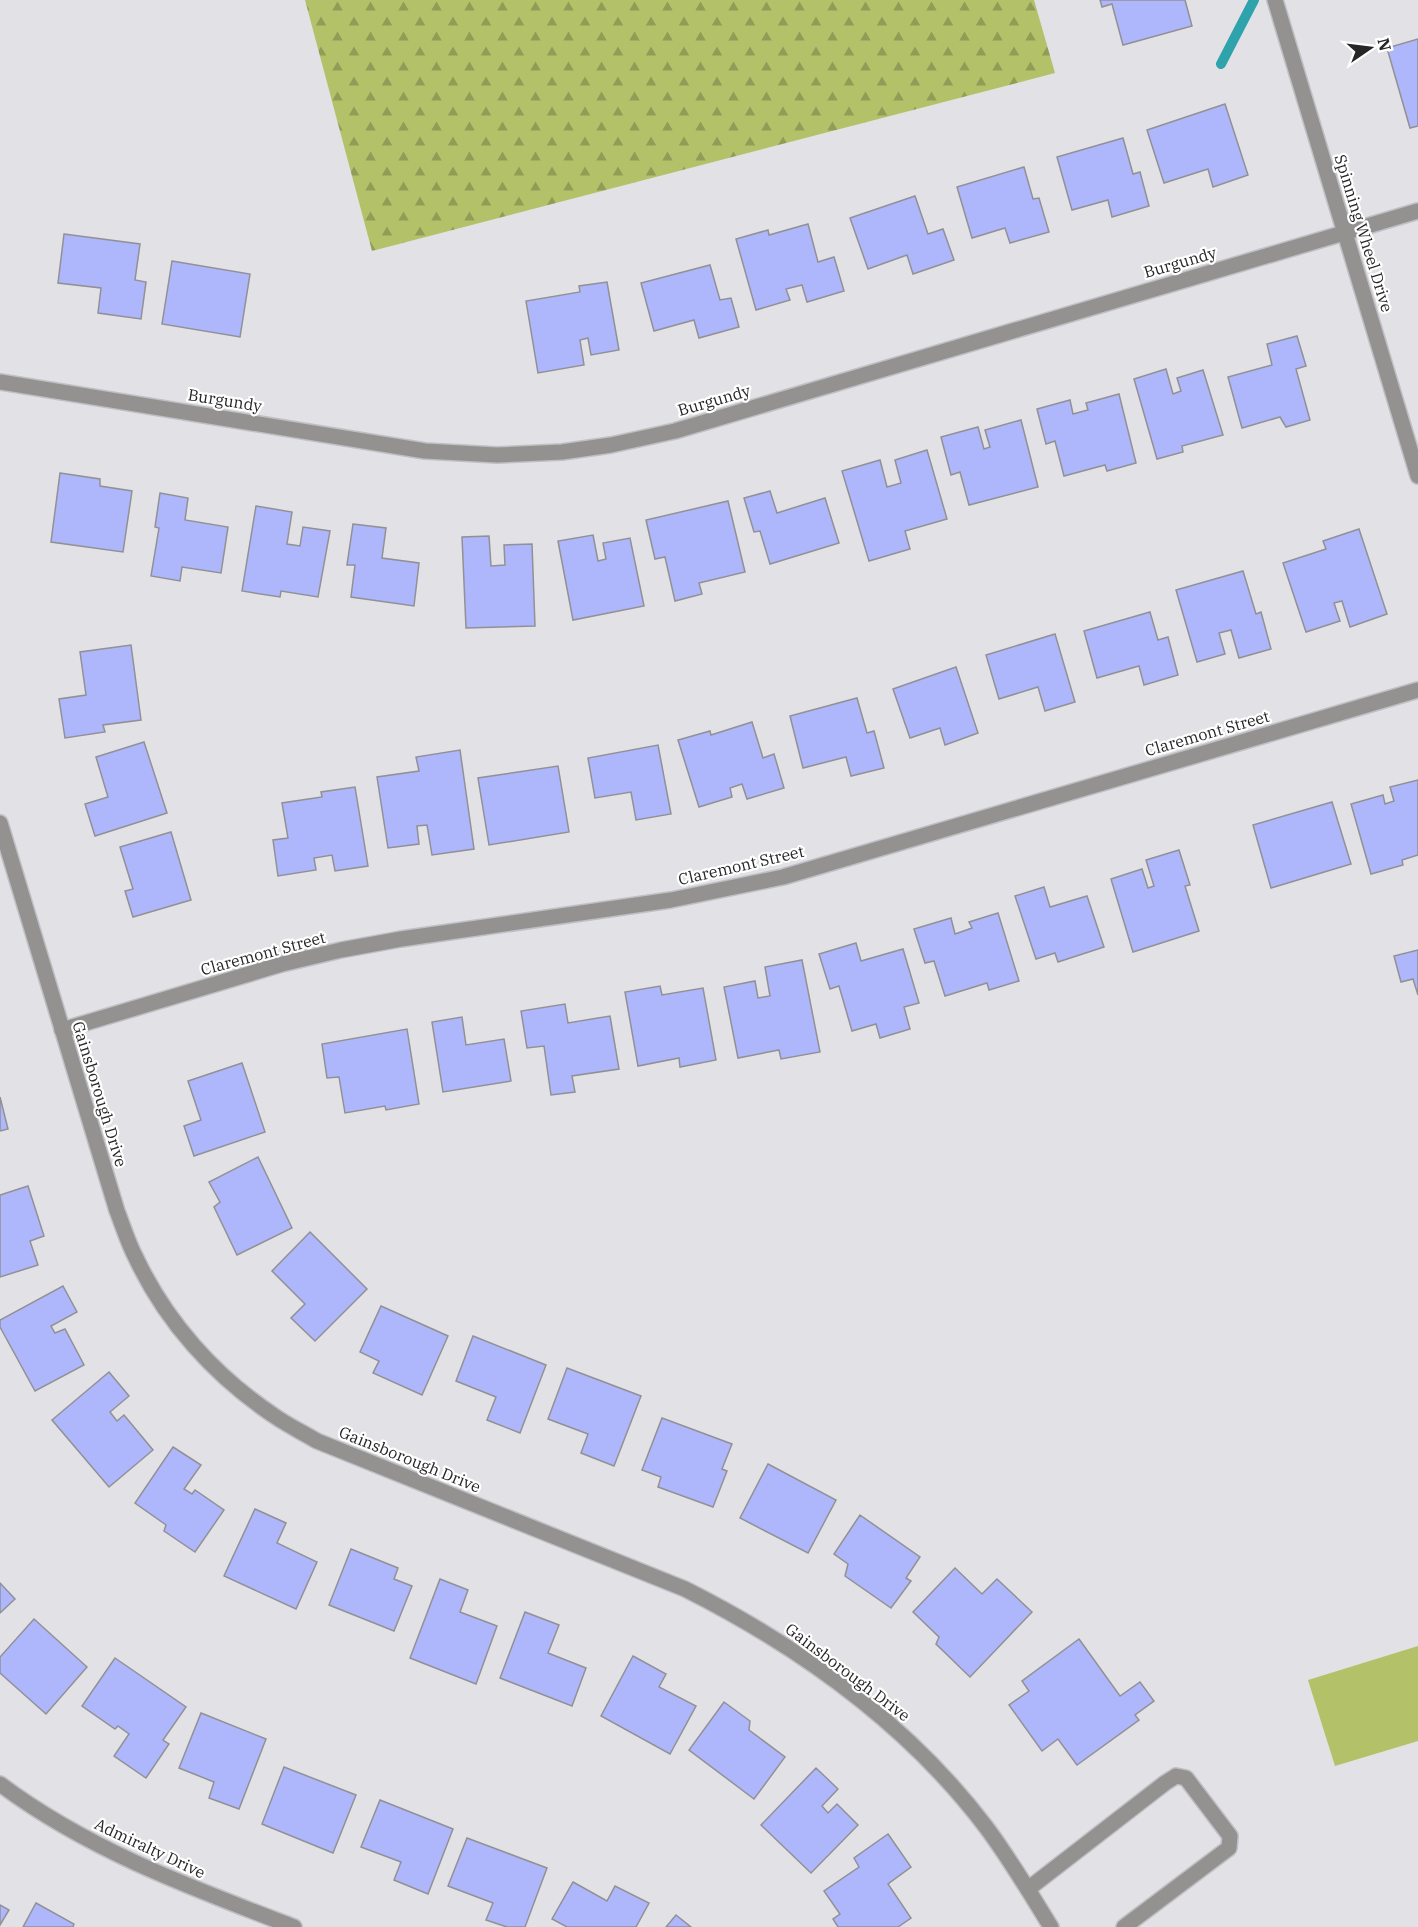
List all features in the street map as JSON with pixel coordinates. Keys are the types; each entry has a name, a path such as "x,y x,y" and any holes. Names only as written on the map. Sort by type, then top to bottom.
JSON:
{"street":[{"name":"Spinning Wheel Drive","path":"1275,0 1418,476"},
{"name":"Burgundy","path":"0,382 425,451 497,455 562,452 611,445 675,431 1418,211"},
{"name":"Claremont Street","path":"62,1030 282,964 341,950 401,939 670,900 783,877 1418,690"},
{"name":"Gainsborough Drive","path":"0,823 117,1211 135,1257 174,1322 198,1351 224,1378 273,1416 317,1441 685,1589 734,1614 796,1652 876,1712 952,1786 986,1827 1051,1927"},
{"path":"1028,1889 1165,1783 1176,1776 1186,1778 1230,1836 1229,1848 1124,1927"},
{"name":"Admiralty Drive","path":"0,1784 20,1799 98,1846 165,1877 294,1927"}],"green space":[{"path":"305,0 1034,0 1055,73 372,251"},
{"path":"1418,1646 1418,1741 1335,1766 1308,1680"}],"building":[{"path":"1100,0 1185,0 1192,26 1123,45 1112,4 1102,7"},
{"path":"1418,39 1418,126 1410,128 1387,48"},
{"path":"1225,104 1248,175 1213,187 1208,169 1164,183 1147,130"},
{"path":"1123,138 1133,174 1140,172 1149,206 1112,217 1108,200 1072,210 1057,157"},
{"path":"1024,167 1033,199 1039,198 1049,232 1010,243 1005,228 972,238 957,187"},
{"path":"915,196 928,234 943,229 954,260 913,274 907,255 868,269 850,218"},
{"path":"808,224 818,262 834,257 844,291 807,302 802,285 786,289 790,300 756,310 736,239 768,230 769,235"},
{"path":"64,234 140,244 135,280 146,282 141,319 98,313 101,288 58,283"},
{"path":"172,261 250,274 240,337 162,324"},
{"path":"710,265 720,300 731,298 739,327 699,338 694,320 654,331 641,283"},
{"path":"607,282 619,350 591,355 588,338 580,340 584,365 538,373 526,301 580,292 579,286"},
{"path":"1297,336 1306,366 1296,369 1310,420 1286,427 1280,417 1242,428 1228,377 1272,365 1267,344"},
{"path":"1166,369 1173,394 1181,391 1177,378 1203,370 1223,435 1182,446 1183,452 1157,459 1134,379"},
{"path":"1119,394 1136,463 1107,471 1105,465 1064,476 1055,441 1046,444 1037,409 1070,400 1073,414 1088,410 1086,403"},
{"path":"1021,420 1038,487 969,505 960,472 951,475 941,437 978,427 984,449 990,447 985,430"},
{"path":"927,450 947,519 905,531 910,549 869,561 842,471 880,460 887,487 901,483 895,460"},
{"path":"60,473 100,479 100,486 132,491 123,552 51,542"},
{"path":"770,491 777,513 825,498 839,543 770,564 760,531 754,532 744,498"},
{"path":"160,493 188,498 185,520 228,527 221,573 182,567 180,581 151,576 159,528 155,527"},
{"path":"728,501 745,572 699,583 702,594 675,601 665,557 655,559 646,520"},
{"path":"256,506 292,512 287,544 300,546 303,527 330,531 318,597 281,591 280,597 242,591"},
{"path":"353,524 386,528 382,558 419,563 414,606 351,597 355,565 347,565"},
{"path":"1359,529 1387,614 1350,627 1342,601 1334,603 1340,621 1306,632 1283,563 1326,549 1323,541"},
{"path":"593,535 598,561 606,559 603,543 630,538 644,606 573,620 558,541"},
{"path":"489,536 491,566 505,565 504,545 532,544 535,626 466,628 462,537"},
{"path":"1243,571 1256,614 1261,612 1271,649 1239,658 1231,630 1219,633 1225,654 1197,662 1176,590"},
{"path":"1150,612 1158,640 1168,637 1178,675 1144,685 1139,666 1097,678 1084,631"},
{"path":"1055,634 1075,702 1045,711 1038,687 999,699 986,655"},
{"path":"131,645 141,720 103,725 105,732 65,738 59,699 86,695 80,652"},
{"path":"956,667 978,733 945,745 940,728 910,738 893,689"},
{"path":"857,698 867,733 874,731 884,768 851,776 846,757 803,768 790,716"},
{"path":"752,722 763,758 774,754 784,788 747,799 742,784 730,788 732,797 699,807 678,740 710,731 711,735"},
{"path":"144,742 167,813 95,836 85,804 108,797 96,757"},
{"path":"658,745 671,814 636,820 631,792 595,798 588,758"},
{"path":"460,750 474,849 432,855 427,825 417,826 419,844 388,848 377,777 419,771 416,757"},
{"path":"558,766 569,832 489,845 478,778"},
{"path":"1418,780 1418,855 1402,860 1403,865 1371,874 1351,804 1383,795 1385,804 1394,801 1390,787"},
{"path":"355,787 368,866 335,871 332,855 314,858 316,870 278,876 273,840 288,838 282,803 322,797 321,792"},
{"path":"1332,802 1351,864 1271,888 1253,825"},
{"path":"171,832 191,900 133,917 125,891 133,889 120,847"},
{"path":"1179,850 1190,885 1185,886 1199,931 1133,952 1111,879 1142,869 1148,888 1154,886 1146,860"},
{"path":"1044,887 1050,907 1087,896 1104,947 1058,962 1055,953 1036,959 1015,896"},
{"path":"998,913 1019,981 989,990 987,983 945,996 934,961 925,963 914,929 951,918 955,934 972,928 969,922"},
{"path":"856,943 861,961 903,949 919,1003 904,1007 910,1029 880,1038 876,1024 852,1031 839,986 830,989 819,954"},
{"path":"1418,950 1418,995 1413,979 1401,982 1394,956"},
{"path":"802,960 820,1052 781,1059 779,1050 738,1058 724,987 755,981 758,998 770,996 765,967"},
{"path":"660,986 662,995 703,988 716,1060 680,1067 679,1058 638,1066 625,992"},
{"path":"565,1004 568,1023 610,1016 619,1069 572,1076 575,1092 551,1095 544,1046 527,1048 521,1011"},
{"path":"462,1017 466,1045 504,1039 511,1081 443,1092 432,1022"},
{"path":"407,1029 419,1104 386,1110 385,1106 345,1113 339,1077 327,1078 322,1044"},
{"path":"242,1063 265,1132 194,1156 184,1126 201,1120 188,1081"},
{"path":"0,1097 8,1129 0,1131"},
{"path":"258,1157 292,1228 237,1255 214,1207 220,1202 209,1182"},
{"path":"28,1186 44,1236 30,1241 38,1265 0,1277 0,1195"},
{"path":"310,1232 367,1289 315,1341 291,1318 305,1304 272,1271"},
{"path":"63,1286 77,1312 51,1326 55,1333 65,1329 84,1365 35,1391 0,1327 0,1320"},
{"path":"381,1306 448,1336 422,1395 373,1373 379,1361 360,1352"},
{"path":"473,1336 546,1365 520,1433 487,1420 496,1397 456,1381"},
{"path":"567,1368 641,1396 614,1466 581,1453 588,1434 548,1419"},
{"path":"109,1372 129,1396 110,1412 117,1421 124,1415 153,1450 109,1487 52,1420"},
{"path":"662,1418 732,1444 722,1469 727,1471 713,1507 658,1487 661,1477 642,1470"},
{"path":"173,1447 201,1465 184,1489 192,1494 195,1490 224,1510 195,1552 164,1531 166,1525 135,1503"},
{"path":"768,1464 836,1500 808,1553 740,1518"},
{"path":"255,1509 286,1523 277,1543 317,1562 296,1609 224,1576"},
{"path":"860,1515 920,1557 906,1578 911,1581 891,1608 845,1576 848,1564 834,1554"},
{"path":"351,1549 398,1568 394,1579 412,1586 394,1631 329,1605"},
{"path":"955,1568 982,1594 997,1579 1032,1612 970,1677 936,1644 939,1637 913,1612"},
{"path":"440,1579 468,1590 460,1612 497,1626 476,1684 410,1658"},
{"path":"0,1583 15,1599 0,1613"},
{"path":"525,1612 559,1625 548,1653 586,1668 572,1706 500,1678"},
{"path":"34,1619 87,1667 46,1714 0,1673 0,1657"},
{"path":"1079,1639 1120,1696 1140,1682 1154,1701 1135,1715 1139,1720 1077,1765 1058,1739 1042,1751 1009,1705 1029,1691 1022,1681"},
{"path":"633,1656 666,1674 659,1687 696,1706 670,1754 601,1716"},
{"path":"115,1658 186,1707 163,1740 169,1744 146,1778 114,1756 129,1734 118,1726 115,1729 82,1706"},
{"path":"724,1702 750,1721 749,1730 785,1757 754,1799 689,1750"},
{"path":"201,1713 266,1739 239,1809 209,1798 214,1782 179,1768"},
{"path":"284,1767 356,1795 333,1853 262,1824"},
{"path":"816,1768 838,1789 822,1806 828,1813 837,1804 858,1825 811,1873 761,1825"},
{"path":"380,1800 453,1829 428,1894 394,1880 401,1862 361,1847"},
{"path":"888,1834 911,1867 888,1884 911,1918 898,1927 838,1927 833,1919 840,1914 824,1891 859,1867 854,1858"},
{"path":"467,1838 547,1868 525,1927 507,1927 486,1920 493,1903 448,1886"},
{"path":"573,1882 607,1901 615,1886 649,1903 636,1927 567,1927 552,1919"},
{"path":"36,1903 74,1924 73,1927 23,1927"},
{"path":"0,1905 9,1910 0,1925"},
{"path":"676,1915 691,1927 666,1927"}],"waterway":[{"path":"1221,64 1254,0"}]}
